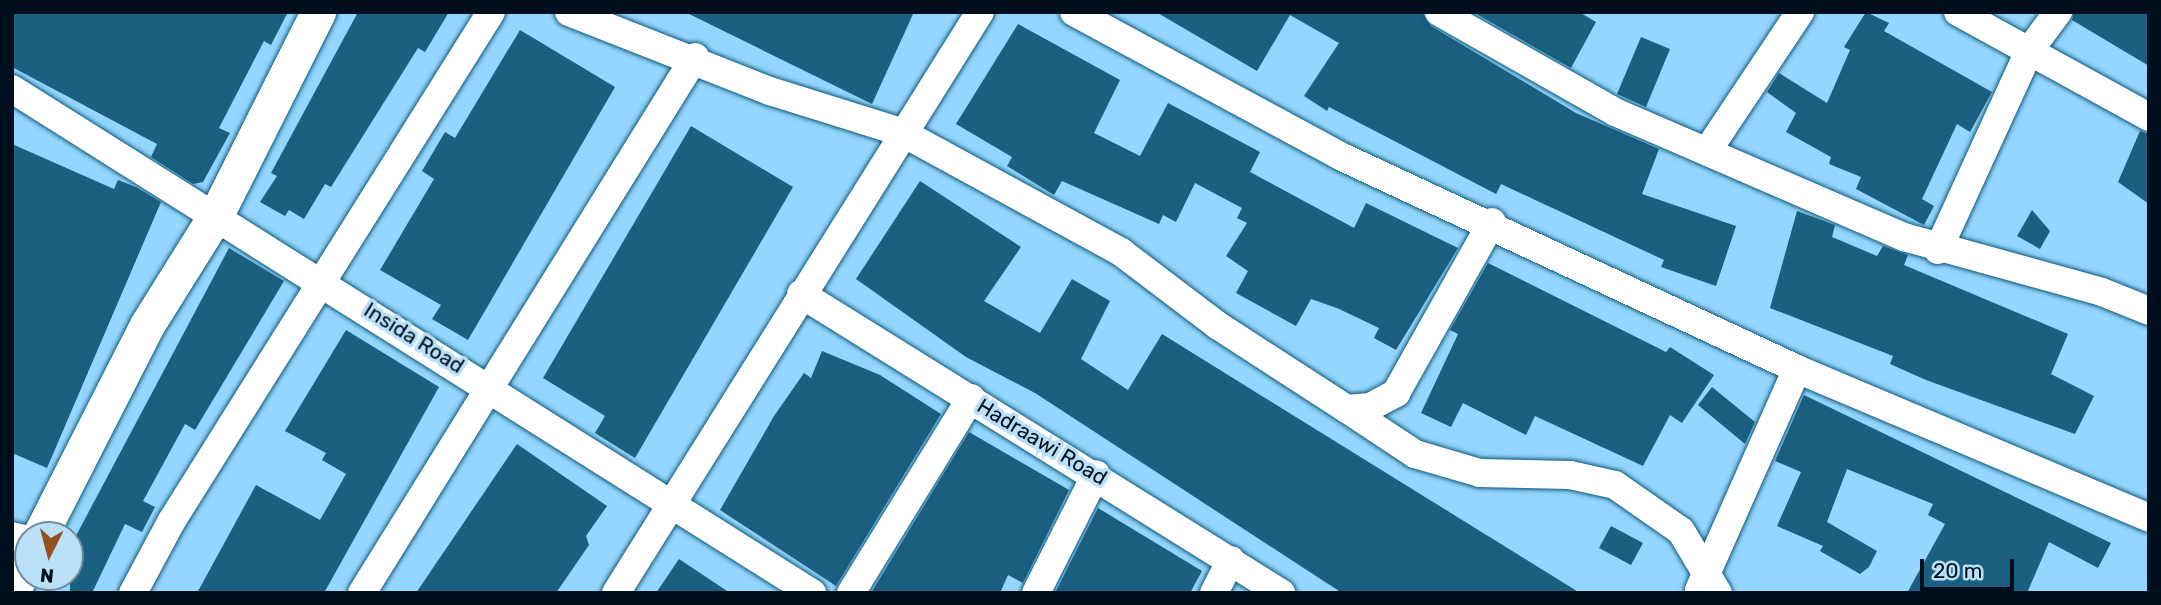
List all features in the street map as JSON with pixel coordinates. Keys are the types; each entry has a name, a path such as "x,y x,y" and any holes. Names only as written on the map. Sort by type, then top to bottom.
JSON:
{"street":[{"path":"47,521 147,325 217,213 318,12"},
{"path":"133,593 321,280 491,12"},
{"path":"569,12 695,57 770,91 901,132 1121,252 1270,362 1415,454 1467,469 1570,475 1615,485 1681,531 1707,588"},
{"path":"616,593 901,132 980,12"},
{"path":"1074,12 1339,156 1492,222 1797,369 2149,518"},
{"path":"1439,12 1615,112 1938,250 2102,292 2149,311"},
{"path":"1708,150 1800,12"},
{"path":"1958,12 2149,117"},
{"path":"1938,250 2029,51 2057,12"},
{"path":"362,593 493,389 695,57"},
{"name":"Insida Road","path":"12,89 217,213 493,389 668,506 812,593"},
{"path":"1347,409 1370,407 1396,393 1492,222"},
{"name":"Hadraawi Road","path":"801,295 1096,474 1281,593"},
{"path":"1707,588 1797,369"},
{"path":"851,593 971,398"},
{"path":"1035,593 1096,474"},
{"path":"1214,593 1231,560"}],"building":[{"path":"12,12 288,12 271,45 264,41 219,128 230,133 203,182 193,184 151,157 157,144 12,67"},
{"path":"358,12 449,12 425,52 418,48 331,187 325,184 304,219 289,210 285,216 260,202 277,176 271,173"},
{"path":"685,12 914,12 872,104"},
{"path":"1156,12 1422,12 1431,26 1576,113 1659,149 1642,194 1736,226 1716,286 1661,267 1664,260 1501,184 1496,194 1329,107 1327,111 1304,96 1339,43 1290,15 1257,71"},
{"path":"1473,12 1579,12 1596,22 1571,68"},
{"path":"1866,12 1889,23 1884,31 1992,92 1970,132 1957,124 1922,199 1934,206 1924,225 1856,189 1861,177 1829,164 1831,157 1786,132 1796,113 1767,92 1779,73 1827,103 1850,50 1844,47"},
{"path":"2074,12 2149,12 2149,66 2072,20"},
{"path":"1018,24 1120,80 1094,133 1140,156 1168,103 1260,152 1250,172 1354,228 1366,203 1458,248 1396,350 1374,338 1379,328 1337,308 1311,299 1296,326 1236,293 1248,271 1226,256 1247,223 1237,218 1242,208 1195,183 1176,222 1163,215 1159,224 1062,181 1054,195 1007,166 1012,157 956,124"},
{"path":"520,30 615,87 468,340 432,319 441,305 380,270 434,179 422,171 445,132 455,138"},
{"path":"1641,37 1670,49 1646,107 1617,94"},
{"path":"691,126 793,187 635,458 595,433 605,416 543,378"},
{"path":"2140,131 2149,134 2149,204 2118,182"},
{"path":"12,144 114,189 118,180 161,202 47,468 12,453"},
{"path":"920,181 1021,247 984,301 1040,333 1072,279 1110,301 1081,359 1128,390 1162,334 1580,593 1342,593 1035,393 966,357 856,279"},
{"path":"2032,210 2050,231 2040,249 2017,236"},
{"path":"1797,211 1835,225 1832,237 1877,256 1883,246 1908,255 1904,265 2068,334 2051,374 2094,396 2075,434 1926,380 1890,364 1893,356 1770,308"},
{"path":"229,248 284,281 195,430 185,424 143,501 155,507 142,532 125,524 92,593 70,593 84,591 84,521"},
{"path":"1488,263 1666,352 1670,347 1714,375 1682,423 1670,415 1643,466 1535,416 1526,435 1463,403 1451,427 1421,413 1458,334 1450,330"},
{"path":"346,330 439,387 324,593 197,593 256,485 320,520 346,474 322,460 326,453 285,431"},
{"path":"822,351 880,375 941,414 836,586 720,510 774,416 804,373 811,378"},
{"path":"1712,387 1755,422 1745,444 1698,405"},
{"path":"1804,395 2111,543 2098,568 2049,542 2027,593 1907,593 1945,524 1928,515 1933,504 1847,469 1827,522 1877,551 1869,567 1860,574 1820,551 1823,546 1777,526 1801,472 1775,461"},
{"path":"969,432 1069,490 1023,583 1008,575 1000,593 871,593"},
{"path":"517,444 607,506 586,536 589,545 556,593 416,593"},
{"path":"1098,508 1202,571 1190,593 1055,593"},
{"path":"1611,526 1643,543 1631,565 1599,548"},
{"path":"679,559 730,593 656,593"}]}
